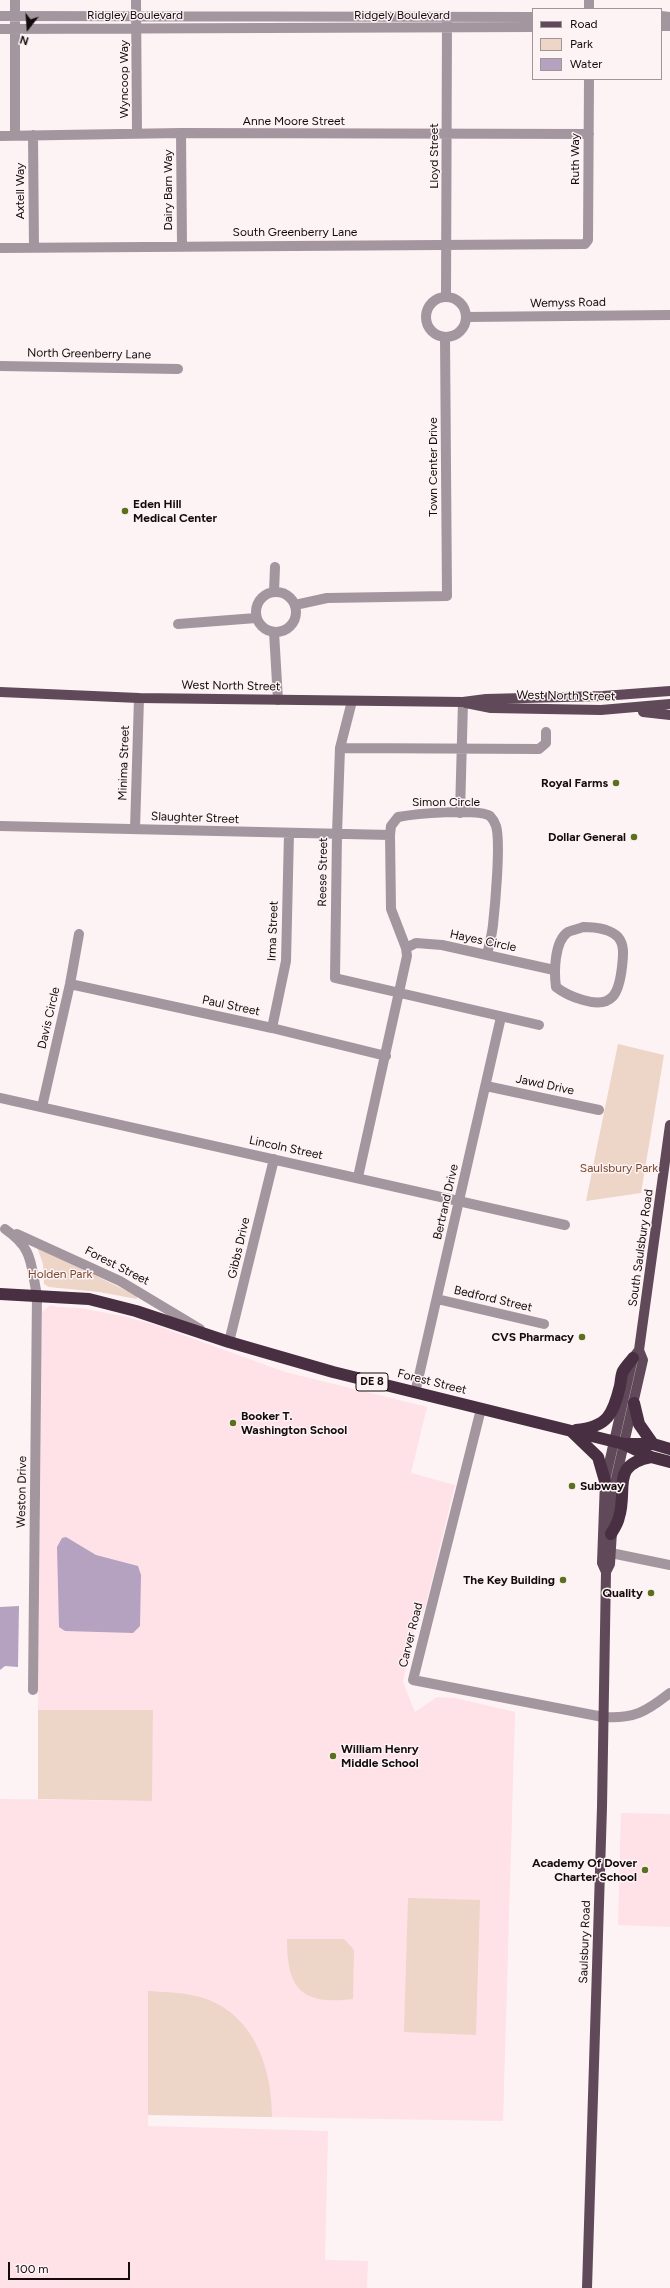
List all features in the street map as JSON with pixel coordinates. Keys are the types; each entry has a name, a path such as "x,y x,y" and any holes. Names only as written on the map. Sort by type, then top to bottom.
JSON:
{"highway":[{"name":"DE 8","path":"0,1294 37,1295"},
{"name":"Forest Street","path":"37,1295 88,1298 136,1311 229,1342 415,1393 619,1442"},
{"path":"570,1430 594,1426 604,1422 611,1415 623,1371 636,1354"},
{"path":"634,1404 639,1424 653,1444"},
{"path":"570,1430 598,1457 605,1481"},
{"name":"DE 8","path":"619,1442 653,1444 670,1448"},
{"name":"DE 8","path":"619,1442 651,1457 670,1462"},
{"path":"611,1534 620,1517 624,1472 635,1461 651,1457"}],"main road":[{"path":"651,693 670,685"},
{"name":"West North Street","path":"0,692 139,698 462,702 486,699 602,696 670,691"},
{"name":"West North Street","path":"462,702 491,708 616,710 670,704"},
{"path":"616,710 670,715"},
{"name":"South Saulsbury Road","path":"619,1442 636,1354 670,1125"},
{"name":"South Saulsbury Road","path":"619,1442 634,1404 643,1360 636,1354"},
{"name":"Saulsbury Road","path":"606,1572 602,1564 605,1481 619,1442"},
{"name":"Saulsbury Road","path":"588,2288 606,1572 610,1564 613,1493 619,1442"}],"street":[{"path":"15,0 15,135"},
{"name":"Wyncoop Way","path":"136,0 137,133"},
{"name":"Ridgely Boulevard","path":"0,16 532,16"},
{"name":"Lloyd Street","path":"446,296 447,16"},
{"path":"252,17 252,28"},
{"name":"Ridgely Boulevard","path":"270,27 532,27"},
{"name":"Ridgley Boulevard","path":"0,30 270,27"},
{"name":"Ruth Way","path":"588,240 589,80"},
{"name":"Anne Moore Street","path":"0,136 137,133 588,134"},
{"name":"Dairy Barn Way","path":"181,133 182,246"},
{"name":"Axtell Way","path":"33,135 34,248"},
{"name":"South Greenberry Lane","path":"0,248 585,244 588,240"},
{"path":"446,296 458,300 466,311 466,317 462,329 457,334 445,337 433,333 426,322 425,316 429,304 434,300 446,296"},
{"name":"Wemyss Road","path":"466,317 670,315"},
{"name":"Town Center Drive","path":"295,605 327,598 447,596 445,337"},
{"name":"North Greenberry Lane","path":"0,366 178,369"},
{"path":"274,592 275,567"},
{"path":"274,592 286,595 295,605 296,615 292,624 284,631 274,632 261,626 256,618 256,608 260,599 274,592"},
{"path":"178,624 256,618"},
{"path":"274,632 278,700"},
{"name":"Minima Street","path":"134,829 139,698"},
{"name":"Reese Street","path":"352,701 340,748 335,978 538,1025"},
{"path":"460,813 462,702"},
{"path":"340,748 539,748 546,743 546,732"},
{"name":"Simon Circle","path":"406,948 391,909 391,826 398,817 418,813 484,814 491,817 496,825 497,853 493,926 487,955"},
{"name":"Slaughter Street","path":"0,826 390,835"},
{"name":"Irma Street","path":"272,1028 286,961 289,833"},
{"path":"597,927 617,936 622,944 623,956 617,991 612,999 602,1004 566,996 556,987 554,970 559,947 567,932 583,928 597,927"},
{"name":"Davis Circle","path":"42,1106 70,984 79,934"},
{"name":"Hayes Circle","path":"406,948 420,943 442,945 554,970"},
{"path":"358,1177 400,993 407,956 406,948"},
{"name":"Paul Street","path":"70,984 272,1028 386,1056"},
{"name":"Bertrand Drive","path":"415,1393 501,1017"},
{"name":"Jawd Drive","path":"486,1086 599,1110"},
{"name":"Lincoln Street","path":"0,1098 42,1106 358,1177 565,1225"},
{"name":"Gibbs Drive","path":"229,1342 274,1159"},
{"name":"Forest Street","path":"2,1227 18,1238 28,1251 37,1295"},
{"name":"Forest Street","path":"2,1227 120,1281 212,1336"},
{"name":"Weston Drive","path":"33,1690 37,1295"},
{"name":"Bedford Street","path":"437,1299 544,1324"},
{"name":"Carver Road","path":"481,1409 413,1680 603,1717"},
{"path":"611,1553 670,1565"},
{"path":"603,1717 634,1716 647,1710 670,1693"}],"shaded area":[{"path":"51,1305 58,1307 80,1308 127,1317 155,1325 285,1372 427,1407 411,1473 455,1485 425,1608 415,1625 403,1682 415,1712 437,1697 455,1698 515,1712 503,2121 148,2115 148,2126 328,2131 325,2260 368,2261 367,2288 0,2288 0,1799 151,1801 153,1710 38,1710 42,1312"},
{"name":"Academy Of Dover Charter School","path":"621,1813 670,1814 670,1927 618,1925"}],"green space":[{"name":"Saulsbury Park","path":"618,1044 664,1055 641,1193 586,1201"},
{"name":"Holden Park","path":"37,1247 137,1296 137,1299 99,1292 49,1287 44,1284 43,1264"},
{"path":"38,1710 153,1710 152,1801 38,1799"},
{"path":"408,1898 480,1900 476,2035 404,2032"},
{"path":"287,1939 344,1939 354,1950 353,1999 321,1999 310,1996 301,1990 294,1982 290,1971"},
{"path":"148,1991 186,1994 212,2001 229,2011 243,2024 254,2040 268,2077 272,2117 148,2115"}],"water":[{"path":"66,1537 96,1555 138,1566 141,1575 140,1626 133,1633 65,1631 59,1627 57,1547 62,1538"},
{"path":"19,1606 18,1667 5,1666 0,1670 0,1607"}],"place":[{"name":"Eden Hill Medical Center","path":"125,511"},
{"name":"Royal Farms","path":"616,783"},
{"name":"Dollar General","path":"634,837"},
{"name":"CVS Pharmacy","path":"582,1337"},
{"name":"Booker T. Washington School","path":"233,1423"},
{"name":"Subway","path":"572,1486"},
{"name":"The Key Building","path":"563,1580"},
{"name":"Quality","path":"651,1593"},
{"name":"William Henry Middle School","path":"333,1756"},
{"name":"Academy Of Dover Charter School","path":"645,1870"}]}
